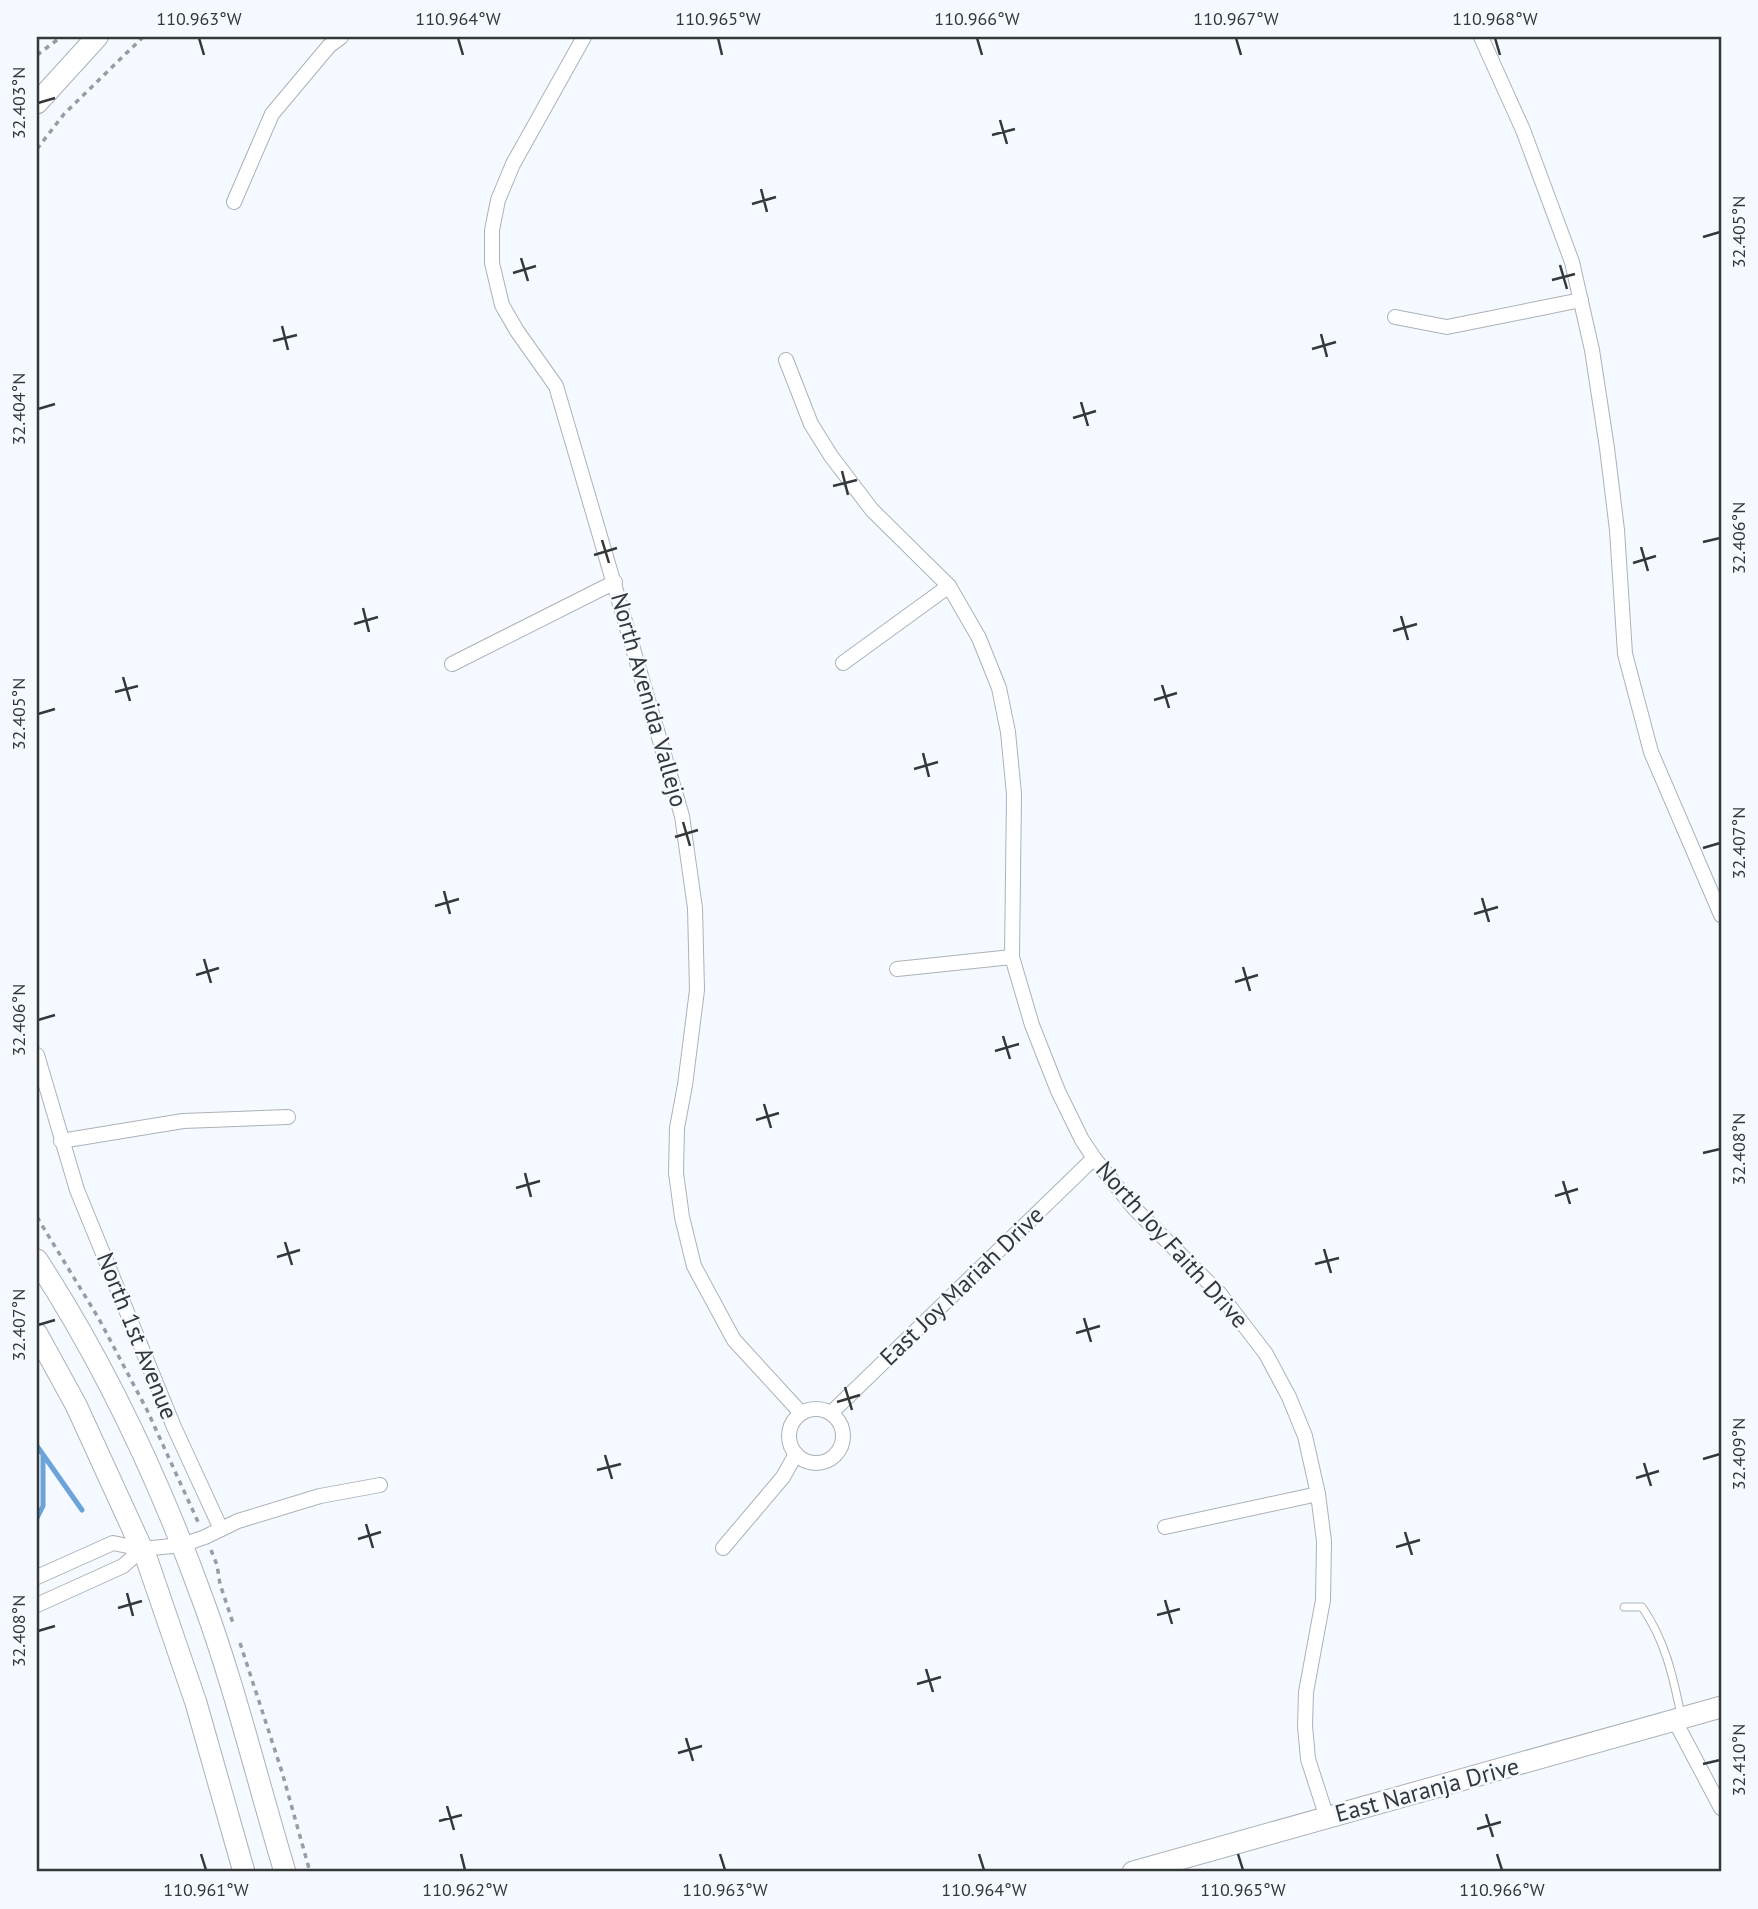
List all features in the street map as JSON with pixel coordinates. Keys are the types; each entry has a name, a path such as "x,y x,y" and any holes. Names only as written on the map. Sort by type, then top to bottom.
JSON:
{"main road":[{"path":"37,103 97,37"},
{"name":"North 1st Avenue","path":"37,1260 136,1437 205,1604 285,1872"},
{"path":"37,1334 76,1405 142,1549 196,1703 244,1872"},
{"name":"East Naranja Drive","path":"1133,1872 1721,1707"}],"street":[{"path":"234,202 272,114 329,46 341,37"},
{"name":"North Avenida Vallejo","path":"583,37 513,164 503,188 492,230 492,263 502,305 556,386 682,816 695,908 697,990 677,1128 676,1173 682,1217 694,1266 734,1340 800,1413"},
{"path":"1481,37 1523,130 1572,262 1592,350 1607,448 1617,530 1625,654 1651,752 1721,915"},
{"path":"1395,317 1447,327 1581,300"},
{"name":"North Joy Faith Drive","path":"786,360 811,424 831,456 872,510 949,586 979,638 999,688 1008,732 1014,794 1012,957 1032,1025 1058,1091 1094,1158 1134,1208 1220,1294 1266,1354 1289,1397 1305,1436 1318,1494 1324,1541 1323,1600 1306,1692 1305,1726 1308,1759 1327,1818"},
{"path":"452,664 615,582"},
{"path":"843,663 949,586"},
{"path":"897,969 1012,957"},
{"name":"North 1st Avenue","path":"37,1055 77,1190 174,1427 221,1529"},
{"path":"61,1140 183,1121 288,1117"},
{"name":"East Joy Mariah Drive","path":"831,1413 1094,1158"},
{"path":"810,1409 831,1413 843,1430 843,1441 834,1456 817,1463 808,1462 796,1454 790,1444 790,1427 800,1413 810,1409"},
{"path":"723,1548 783,1477 796,1454"},
{"path":"37,1577 113,1544 142,1549 181,1545 320,1496 380,1485"},
{"path":"1165,1527 1318,1494"},
{"path":"37,1605 122,1566 142,1549"},
{"path":"1679,1720 1721,1808"}],"lane":[{"path":"1624,1607 1642,1607 1656,1627 1673,1672 1679,1720"}],"path":[{"path":"37,55 61,37"},
{"path":"37,149 71,106 143,37"},
{"path":"217,1565 220,1584 282,1772 310,1872"}],"waterway":[{"path":"37,1446 82,1510"},
{"path":"37,1518 43,1506 43,1457"}]}
